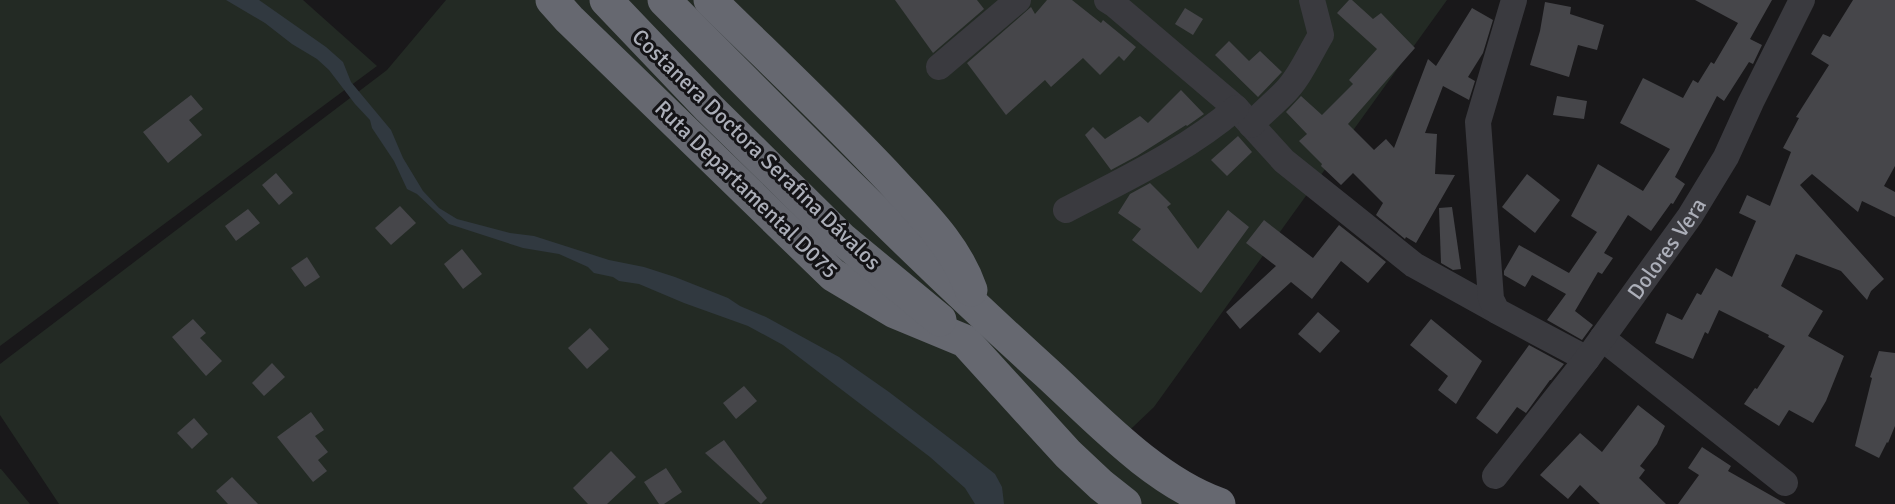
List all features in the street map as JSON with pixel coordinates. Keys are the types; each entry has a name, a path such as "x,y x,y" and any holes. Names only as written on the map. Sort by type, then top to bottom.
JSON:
{"highway":[{"name":"Costanera Doctora Serafina Dávalos","path":"606,0 709,108 842,239 965,341"},
{"name":"Costanera Doctora Serafina Dávalos","path":"664,0 979,312"},
{"path":"710,0 856,142 939,232 966,275 979,312 1143,460 1177,482 1220,504"},
{"name":"Ruta Departamental D075","path":"560,9 833,275 895,312 965,341 1068,454 1125,504"}],"street":[{"path":"939,67 1018,0"},
{"path":"1066,210 1143,170 1209,131 1270,105 1282,95 1301,70 1321,35 1312,0"},
{"path":"1497,311 1491,298 1478,122 1514,0"},
{"name":"Dolores Vera","path":"1495,476 1587,359 1690,216 1726,157 1802,0"},
{"path":"1113,2 1244,117 1284,161 1414,265 1587,359"},
{"path":"1602,338 1785,483"}],"shaded area":[{"path":"0,0 303,0 377,66 0,346"},
{"path":"226,0 259,0 326,47 343,62 351,82 391,130 403,158 423,191 439,208 457,219 510,233 534,236 609,260 644,267 675,277 728,298 766,317 839,357 965,450 995,474 1002,487 1004,504 975,504 965,488 930,457 783,345 748,326 639,284 619,281 613,277 594,273 588,267 559,254 523,248 449,224 417,194 407,189 394,161 372,128 370,120 329,70 265,23"},
{"path":"446,0 1447,0 1154,407 1114,445 1215,504 59,504 0,415 0,364 387,70"},
{"path":"1,469 30,504 0,504"}],"building":[{"path":"895,0 977,0 984,9 933,53"},
{"path":"1047,0 1072,0 1101,23 1103,20 1136,47 1124,61 1119,56 1100,75 1083,58 1051,87 1045,80 1006,115 967,63 1031,7 1035,14"},
{"path":"1349,0 1352,0 1373,19 1381,13 1415,48 1348,124 1374,150 1386,139 1394,148 1428,59 1436,66 1472,8 1493,20 1483,53 1468,77 1475,81 1469,100 1443,86 1425,133 1437,134 1435,174 1455,175 1416,243 1406,237 1405,239 1376,215 1383,203 1353,173 1341,185 1321,166 1322,164 1299,141 1307,134 1286,112 1301,96 1322,115 1353,84 1349,80 1377,49 1337,13"},
{"path":"1695,0 1772,0 1750,39 1762,45 1753,64 1749,62 1724,101 1717,96 1675,177 1685,184 1673,204 1671,203 1651,231 1628,215 1604,253 1613,258 1602,274 1598,272 1575,311 1593,325 1582,340 1547,320 1566,294 1532,275 1525,287 1504,275 1504,271 1519,245 1569,273 1597,232 1571,216 1598,164 1643,191 1670,149 1620,123 1643,78 1683,98 1693,80 1698,83 1711,62 1714,64 1738,23"},
{"path":"1853,0 1895,0 1895,166 1884,186 1895,192 1895,217 1862,201 1858,212 1812,174 1800,185 1884,279 1871,291 1867,300 1841,271 1796,254 1781,286 1823,311 1808,336 1844,356 1826,401 1813,423 1789,410 1779,426 1744,404 1755,388 1757,389 1785,346 1768,337 1769,335 1719,310 1708,334 1705,332 1693,359 1655,343 1667,313 1682,320 1697,293 1701,295 1716,268 1732,277 1756,221 1739,213 1747,195 1770,206 1791,152 1783,148 1799,118 1796,117 1829,65 1811,54 1823,34 1830,37"},
{"path":"1545,2 1571,7 1570,14 1604,25 1597,50 1578,45 1569,77 1530,65 1540,31"},
{"path":"1185,8 1203,19 1193,35 1175,24"},
{"path":"1229,41 1249,61 1260,51 1282,72 1258,97 1215,55"},
{"path":"1181,90 1204,114 1111,170 1085,135 1093,127 1105,139 1140,116 1148,123"},
{"path":"191,95 203,109 189,120 202,135 168,163 143,132"},
{"path":"1557,96 1587,101 1584,119 1553,115"},
{"path":"1238,136 1252,152 1227,176 1211,160"},
{"path":"276,173 293,193 279,205 262,185"},
{"path":"1527,174 1560,200 1535,233 1502,207"},
{"path":"1150,183 1171,204 1167,207 1198,249 1228,210 1249,227 1201,293 1132,240 1141,229 1118,213 1130,194"},
{"path":"400,206 416,223 391,245 375,228"},
{"path":"1452,207 1461,269 1453,270 1441,263 1439,208"},
{"path":"248,209 260,223 236,241 225,226"},
{"path":"1264,220 1313,258 1339,225 1386,262 1368,283 1341,261 1312,299 1291,282 1240,329 1226,312 1276,266 1246,243"},
{"path":"462,249 482,274 463,289 444,264"},
{"path":"307,257 320,277 305,287 291,268"},
{"path":"1318,312 1340,331 1320,353 1298,334"},
{"path":"193,319 206,333 200,338 222,361 206,376 172,337"},
{"path":"1431,319 1482,361 1456,404 1438,390 1448,376 1410,345"},
{"path":"590,328 609,349 587,369 568,348"},
{"path":"1529,345 1564,364 1526,413 1517,407 1497,434 1476,418"},
{"path":"1879,351 1895,353 1895,426 1879,458 1855,446 1872,378 1870,377"},
{"path":"272,363 285,377 264,396 252,383"},
{"path":"744,386 757,401 736,419 723,403"},
{"path":"1638,405 1665,426 1657,444 1640,466 1645,470 1639,478 1666,504 1600,504 1580,485 1568,499 1540,475 1580,433 1602,452"},
{"path":"311,412 324,430 315,436 328,452 318,460 327,471 313,482 277,437"},
{"path":"194,418 208,434 192,449 177,433"},
{"path":"724,440 767,498 761,504 705,453"},
{"path":"1702,447 1731,466 1728,471 1786,504 1678,504 1699,475 1688,468"},
{"path":"611,451 636,477 607,504 588,504 573,488"},
{"path":"666,468 682,492 664,504 659,504 644,482"},
{"path":"232,477 258,504 228,504 216,491"}]}
